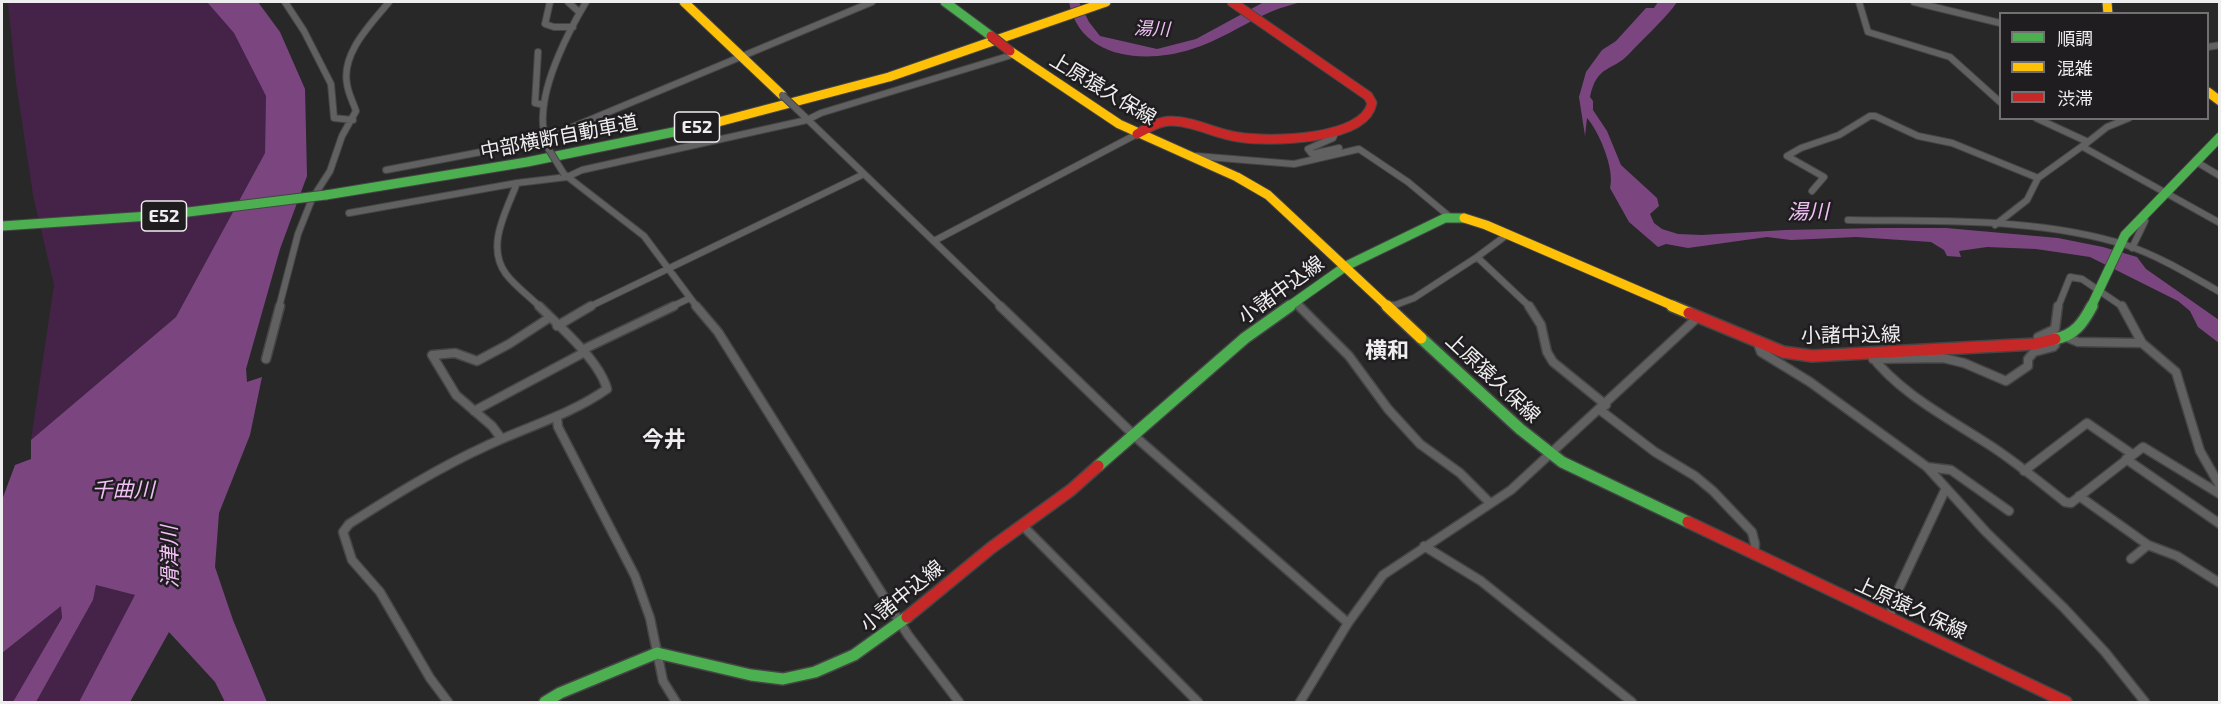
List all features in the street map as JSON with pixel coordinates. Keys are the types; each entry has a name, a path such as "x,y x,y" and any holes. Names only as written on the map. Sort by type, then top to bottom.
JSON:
{"main road":[{"path":"684,2 782,94"},
{"name":"上原猿久保線","path":"945,2 1076,98 1137,134 1247,183 1268,195 1520,429 1573,468 2066,702"},
{"name":"中部横断自動車道","path":"2,226 178,215 256,206 518,165 705,126 860,85 987,45 1106,2"},
{"path":"1137,134 1152,126 1171,121 1225,135 1269,140 1304,138 1336,130 1367,116 1372,110 1371,99 1232,2"},
{"path":"2124,246 2143,215 2220,137"},
{"name":"小諸中込線","path":"657,653 765,678 798,677 828,668 854,655 900,622 977,559 1071,490 1245,338 1346,266 1398,239 1450,217 1473,220 1508,234 1758,344 1783,352 1804,355 1872,357 2046,342 2066,337 2083,324 2124,246"},
{"path":"545,702 560,693 657,653"}],"street":[{"path":"285,2 304,31 331,84 334,118 353,120"},
{"path":"266,359 298,234 312,199 330,171 342,136 356,111 346,80 352,53 356,44 389,2"},
{"path":"550,2 545,24 554,27 573,27"},
{"path":"568,2 579,12"},
{"path":"586,2 579,12 544,105 543,128 546,141 566,175 644,236 732,351 900,622 958,702"},
{"path":"386,170 423,161 546,141 872,2"},
{"path":"1858,2 1868,32 1950,57 1999,100"},
{"path":"1914,2 1999,23"},
{"path":"538,52 535,103 544,105"},
{"path":"349,213 566,175 805,117 1012,52"},
{"path":"782,94 1139,440 1348,623"},
{"path":"1812,191 1824,177 1787,156 1802,148 1839,135 1872,116 1880,117 1918,136 1952,143 2038,178"},
{"path":"2040,120 2086,144 2220,224"},
{"path":"1995,225 2027,200 2038,178 2107,127 2124,120"},
{"path":"1336,130 1333,138 1312,145 1308,149 1309,152 1317,154 1354,145 1363,148 1442,207 1450,217"},
{"path":"934,241 1137,134"},
{"path":"1187,156 1294,164 1354,149 1366,152"},
{"path":"2195,162 2220,176"},
{"path":"557,326 596,303 864,174"},
{"path":"448,702 424,668 380,592 352,560 343,529 417,480 501,438 557,418 607,389 606,382 583,352 506,274 498,261 497,239 517,183"},
{"path":"1848,220 1995,225 2054,231 2124,246 2220,292"},
{"path":"1390,307 1414,298 1508,234"},
{"path":"1477,257 1529,306 1541,326 1547,352 1553,362 1654,452 1695,476 1713,491 1752,532 1755,555"},
{"path":"1872,357 1943,358 1964,363 2006,381 2028,366 2028,360 2034,352 2055,345 2038,337 2055,329 2058,300 2070,276 2082,279 2100,288 2126,310 2142,343 2176,372 2200,451 2220,486"},
{"path":"474,411 690,298"},
{"path":"1295,302 1349,356 1388,409 1420,444 1460,473 1490,503"},
{"path":"1300,702 1348,623 1383,575 1511,490 1698,317"},
{"path":"501,438 492,426 456,394 432,355 453,353 474,357 477,361 509,344 549,318"},
{"path":"2066,337 2078,342 2142,343"},
{"path":"1758,344 1761,352 1810,382 1927,467 1986,532 2099,645 2145,702"},
{"path":"1872,357 1881,369 1937,412 1993,447 2066,502 2071,503 2129,456 2146,447 2220,494"},
{"path":"557,418 558,427 635,576 644,598 663,681 676,702"},
{"path":"2024,471 2087,423 2220,524"},
{"path":"1927,467 1951,470 2009,511"},
{"path":"1890,618 1893,601 1946,488"},
{"path":"2079,496 2148,545 2177,556 2220,583"},
{"path":"1023,525 1198,702"},
{"path":"2131,559 2148,545"},
{"path":"1425,546 1481,581 1632,702"}],"shaded area":[{"path":"8,2 207,2 234,33 266,96 265,153 176,317 31,440 54,285 33,195 16,82"},
{"path":"96,585 136,595 79,702 36,702 93,600"},
{"path":"61,605 62,618 19,693 13,702 2,702 2,653"}],"water":[{"name":"千曲川","path":"207,2 258,2 280,32 305,89 307,176 280,249 246,369 247,382 262,377 250,435 219,513 215,567 233,620 267,702 225,702 215,682 169,632 130,702 79,702 135,595 96,585 93,600 36,702 13,702 62,618 61,606 2,653 2,500 15,465 31,459 31,440 176,317 265,153 266,96 234,33"},
{"name":"湯川","path":"1069,2 1079,2 1089,22 1100,36 1157,49 1196,39 1264,2 1300,2 1270,12 1202,46 1174,54 1136,56 1117,53 1086,36 1076,21"},
{"name":"湯川","path":"1658,2 1677,2 1623,60 1601,74 1593,86 1590,97 1593,101 1593,110 1607,131 1621,165 1657,198 1659,206 1650,214 1654,223 1662,229 1678,234 1702,235 1785,230 1946,228 2058,238 2103,247 2137,257 2146,269 2219,320 2219,343 2198,327 2190,311 2178,301 2090,257 2036,249 1987,247 1959,251 1961,257 1947,256 1944,250 1931,242 1856,237 1791,240 1767,237 1688,248 1666,244 1658,247 1629,222 1610,188 1610,172 1605,152 1597,133 1587,118 1585,136 1579,97 1586,72 1602,50 1616,41 1646,8 1654,8"}],"traffic: fast":[{"path":"945,2 991,36"},
{"path":"326,195 527,162 703,126"},
{"path":"2055,339 2066,337 2083,324 2125,235 2220,137"},
{"path":"2,226 164,215 326,195"},
{"path":"1098,466 1245,338 1346,266 1445,218 1464,218"},
{"path":"1421,338 1520,429 1562,462 1688,522"},
{"path":"545,702 560,693 657,653 751,675 783,679 815,672 854,655 907,617"}],"traffic: slow":[{"path":"684,2 782,95"},
{"path":"703,126 889,77 1106,2"},
{"path":"2107,2 2108,12"},
{"path":"1010,51 1119,124 1237,177 1268,195 1421,338"},
{"path":"2209,93 2220,101"},
{"path":"1464,218 1486,225 1689,313"}],"traffic: jam":[{"path":"1137,134 1149,127 1171,121 1240,138 1269,140 1299,138 1343,128 1362,120 1369,113 1372,103 1368,96 1232,2"},
{"path":"991,36 1010,51"},
{"path":"1689,313 1783,352 1812,356 2035,344 2055,339"},
{"path":"907,617 991,548 1071,490 1098,466"},
{"path":"1688,522 2066,702"}],"district":[{"name":"横和","path":"1387,351"},
{"name":"今井","path":"664,440"}],"water label":[{"name":"滑津川","path":"170,557"}]}
